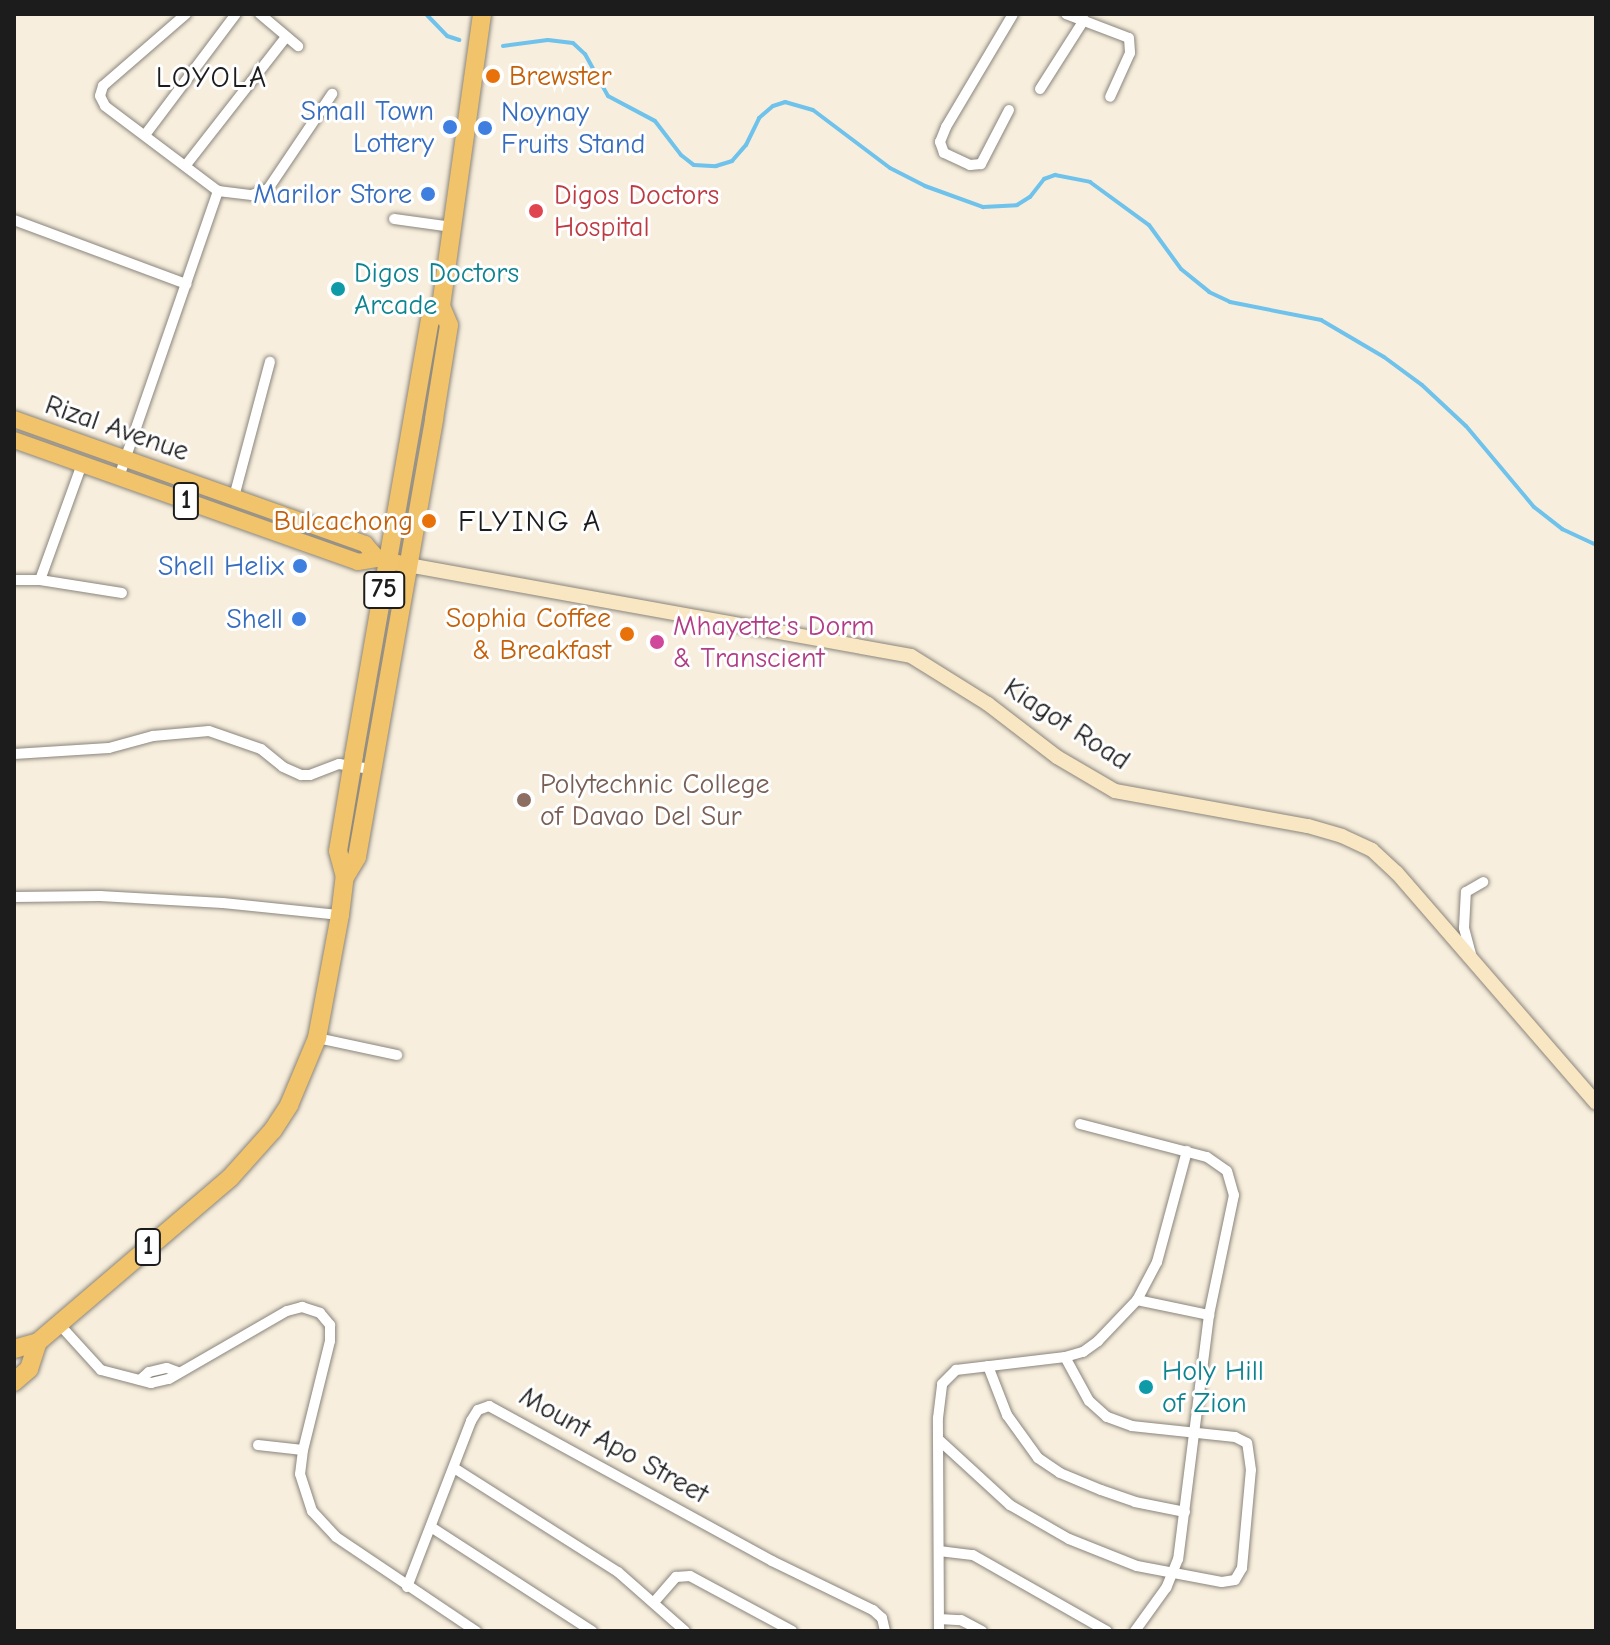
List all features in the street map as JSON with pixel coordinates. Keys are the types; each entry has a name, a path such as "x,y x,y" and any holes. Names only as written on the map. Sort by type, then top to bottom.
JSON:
{"highway":[{"name":"75","path":"345,877 338,851 392,561 430,321 441,306 482,14"},
{"name":"1","path":"14,1349 38,1342 230,1178 256,1151 289,1105 317,1038 345,877 357,857 371,769 392,561"},
{"name":"1","path":"14,1382 29,1369 38,1342"}],"main road":[{"name":"Rizal Avenue","path":"14,419 365,544 392,561"},
{"name":"Rizal Avenue","path":"14,440 358,562 392,561"}],"street":[{"path":"186,14 100,92 105,106 218,191 252,195 268,189 332,94"},
{"path":"145,135 236,14"},
{"path":"260,14 298,46"},
{"path":"1009,110 981,164 970,165 944,153 940,142 946,127 1013,14"},
{"path":"1066,14 1123,34 1131,42 1130,53 1110,97"},
{"path":"1040,89 1084,20"},
{"path":"186,165 286,37"},
{"path":"119,477 218,191"},
{"path":"394,219 452,227"},
{"path":"14,220 186,284"},
{"path":"234,497 270,362"},
{"path":"40,580 82,464"},
{"name":"Kiagot Road","path":"392,561 911,656 988,704 1057,757 1115,791 1308,826 1342,836 1372,850 1397,873 1596,1103"},
{"path":"14,580 40,580 122,593"},
{"path":"14,754 109,748 153,736 209,731 261,749 283,767 301,775 310,775 339,764 371,769"},
{"path":"1473,963 1464,928 1466,892 1483,882"},
{"path":"14,897 208,902 340,915"},
{"path":"317,1038 397,1055"},
{"path":"1080,1124 1207,1157 1227,1171 1234,1195 1209,1315 1185,1512 1173,1575 1135,1631"},
{"path":"982,1631 961,1620 939,1625 938,1439 940,1396 945,1378 956,1370 1065,1357 1090,1348 1137,1300 1165,1239 1187,1151"},
{"path":"1137,1300 1209,1315"},
{"path":"59,1324 101,1370 151,1383 169,1379 287,1311 302,1307 320,1313 330,1325 330,1341 303,1450 303,1488 319,1520 336,1537 476,1631"},
{"path":"938,1439 1010,1505 1041,1525 1107,1556 1173,1575 1222,1582 1235,1580 1242,1568 1251,1470 1247,1443 1235,1437 1132,1426 1107,1417 1089,1401 1065,1357"},
{"path":"988,1366 1007,1415 1038,1458 1060,1473 1101,1490 1185,1512"},
{"name":"Mount Apo Street","path":"407,1587 475,1414 484,1407 494,1407 772,1561 873,1610 882,1618 885,1631"},
{"path":"258,1445 303,1450"},
{"path":"454,1468 591,1554 655,1601 685,1631"},
{"path":"431,1527 592,1631"},
{"path":"939,1551 973,1555 1107,1631"},
{"path":"655,1601 676,1577 690,1576 792,1631"}],"waterway":[{"path":"426,14 447,36 459,40"},
{"path":"503,46 548,40 573,43 585,54 608,96 655,121 681,155 694,165 716,166 732,161 746,145 759,118 773,106 785,102 813,110 890,168 925,186 983,207 1017,205 1030,197 1044,179 1055,175 1090,182 1149,225 1181,269 1209,292 1230,302 1321,320 1384,357 1422,385 1466,426 1534,507 1562,529 1596,545"}],"place":[{"name":"Brewster","path":"493,76"},
{"name":"Small Town Lottery","path":"450,127"},
{"name":"Noynay Fruits Stand","path":"485,128"},
{"name":"Marilor Store","path":"428,194"},
{"name":"Digos Doctors Hospital","path":"536,211"},
{"name":"Digos Doctors Arcade","path":"338,289"},
{"name":"Bulcachong","path":"429,521"},
{"name":"Shell Helix","path":"300,566"},
{"name":"Shell","path":"299,619"},
{"name":"Sophia Coffee & Breakfast","path":"627,634"},
{"name":"Mhayette's Dorm & Transcient","path":"657,642"},
{"name":"Polytechnic College of Davao Del Sur","path":"524,800"},
{"name":"Holy Hill of Zion","path":"1146,1387"}],"district":[{"name":"LOYOLA","path":"212,78"},
{"name":"FLYING A","path":"530,522"}]}
